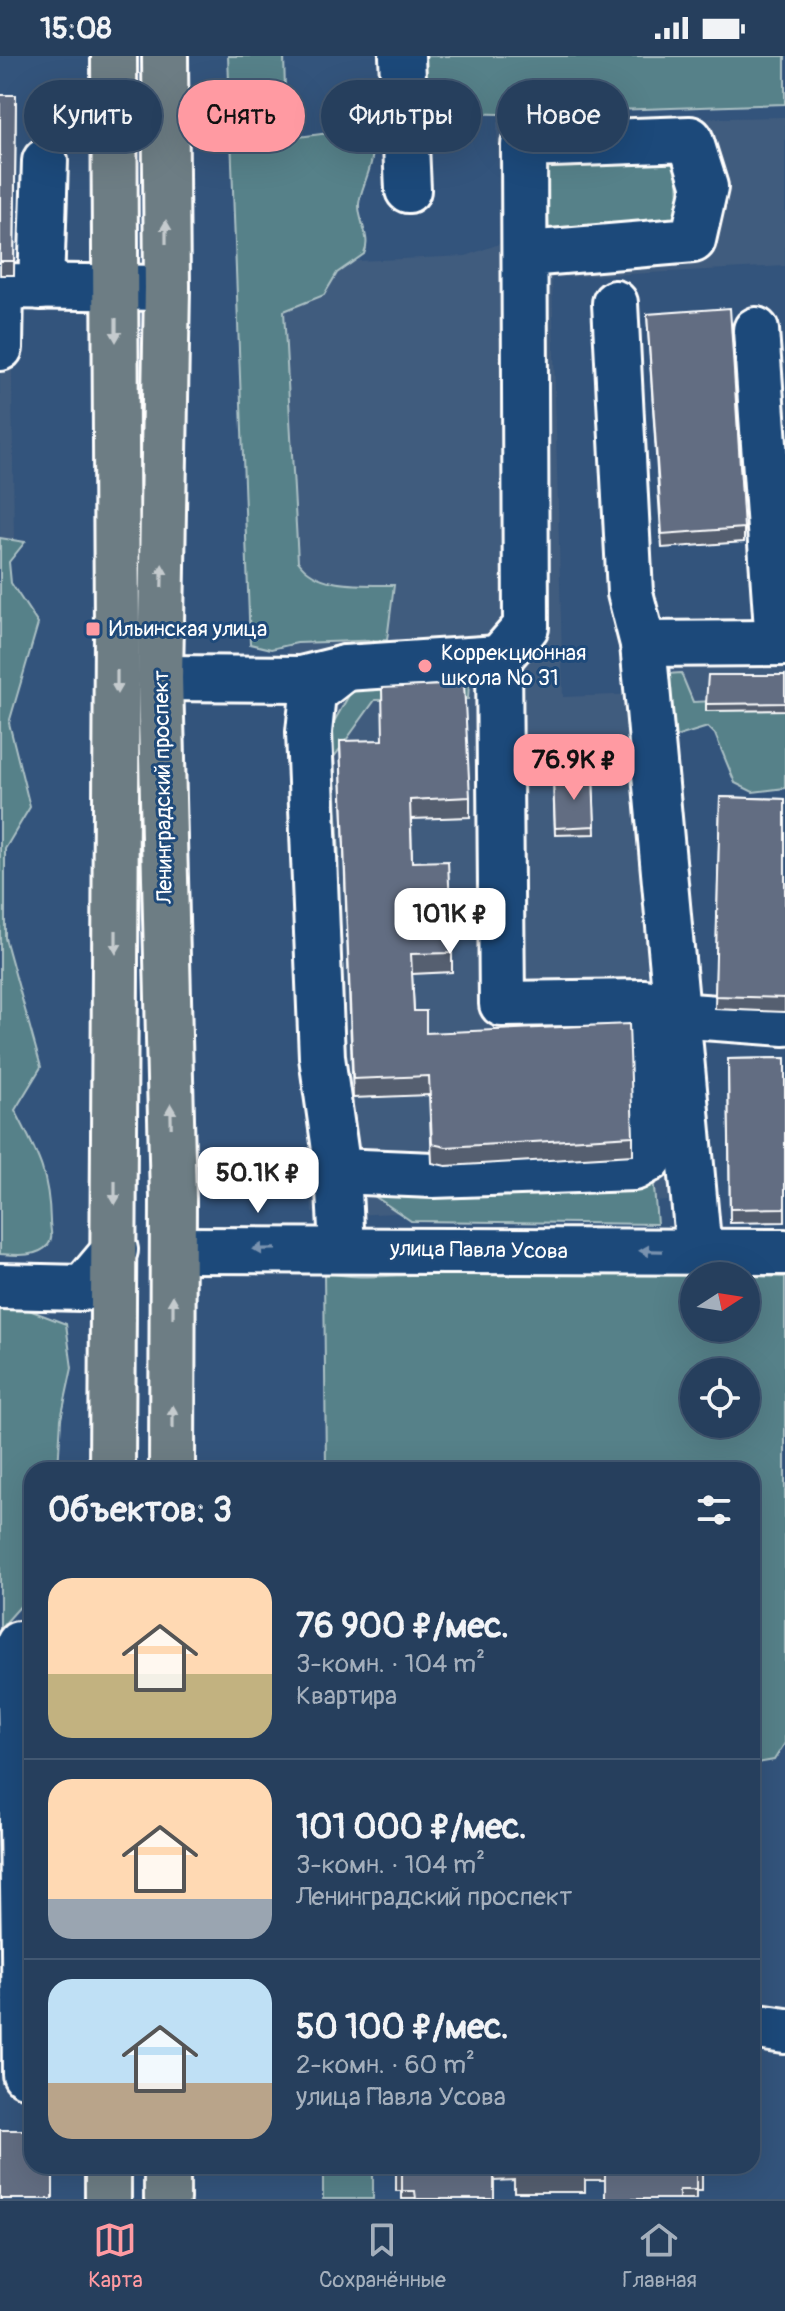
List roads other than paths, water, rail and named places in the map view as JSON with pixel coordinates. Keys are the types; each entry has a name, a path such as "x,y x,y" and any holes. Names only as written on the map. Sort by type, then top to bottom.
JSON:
{"main road":[{"name":"Ленинградский проспект","path":"112,1462 115,1250 114,56"},
{"name":"Ленинградский проспект","path":"165,56 167,288 160,678 174,1250 172,1462"},
{"path":"115,1250 174,1250"},
{"path":"108,2174 108,2199"},
{"path":"167,2174 167,2199"}],"street":[{"path":"402,56 408,190"},
{"path":"0,348 45,161"},
{"path":"338,1171 433,1175 619,1169 634,1168 650,1159 645,1002 502,1004 499,658 526,627 527,254"},
{"path":"14,286 167,288"},
{"path":"615,303 630,593 643,644 699,1252"},
{"path":"643,644 782,643 756,330"},
{"path":"160,678 301,679 345,668 499,658"},
{"path":"342,1248 338,1171 322,1057 309,732 313,693 345,668"},
{"path":"676,1015 785,1023"},
{"name":"улица Павла Усова","path":"174,1250 342,1248 785,1252"},
{"path":"0,1286 83,1288 115,1250"},
{"path":"17,1644 24,1837"},
{"path":"760,2027 785,2031"}],"place":[{"name":"Ильинская улица","path":"93,629"},
{"name":"Коррекционная школа № 31","path":"425,666"}]}
